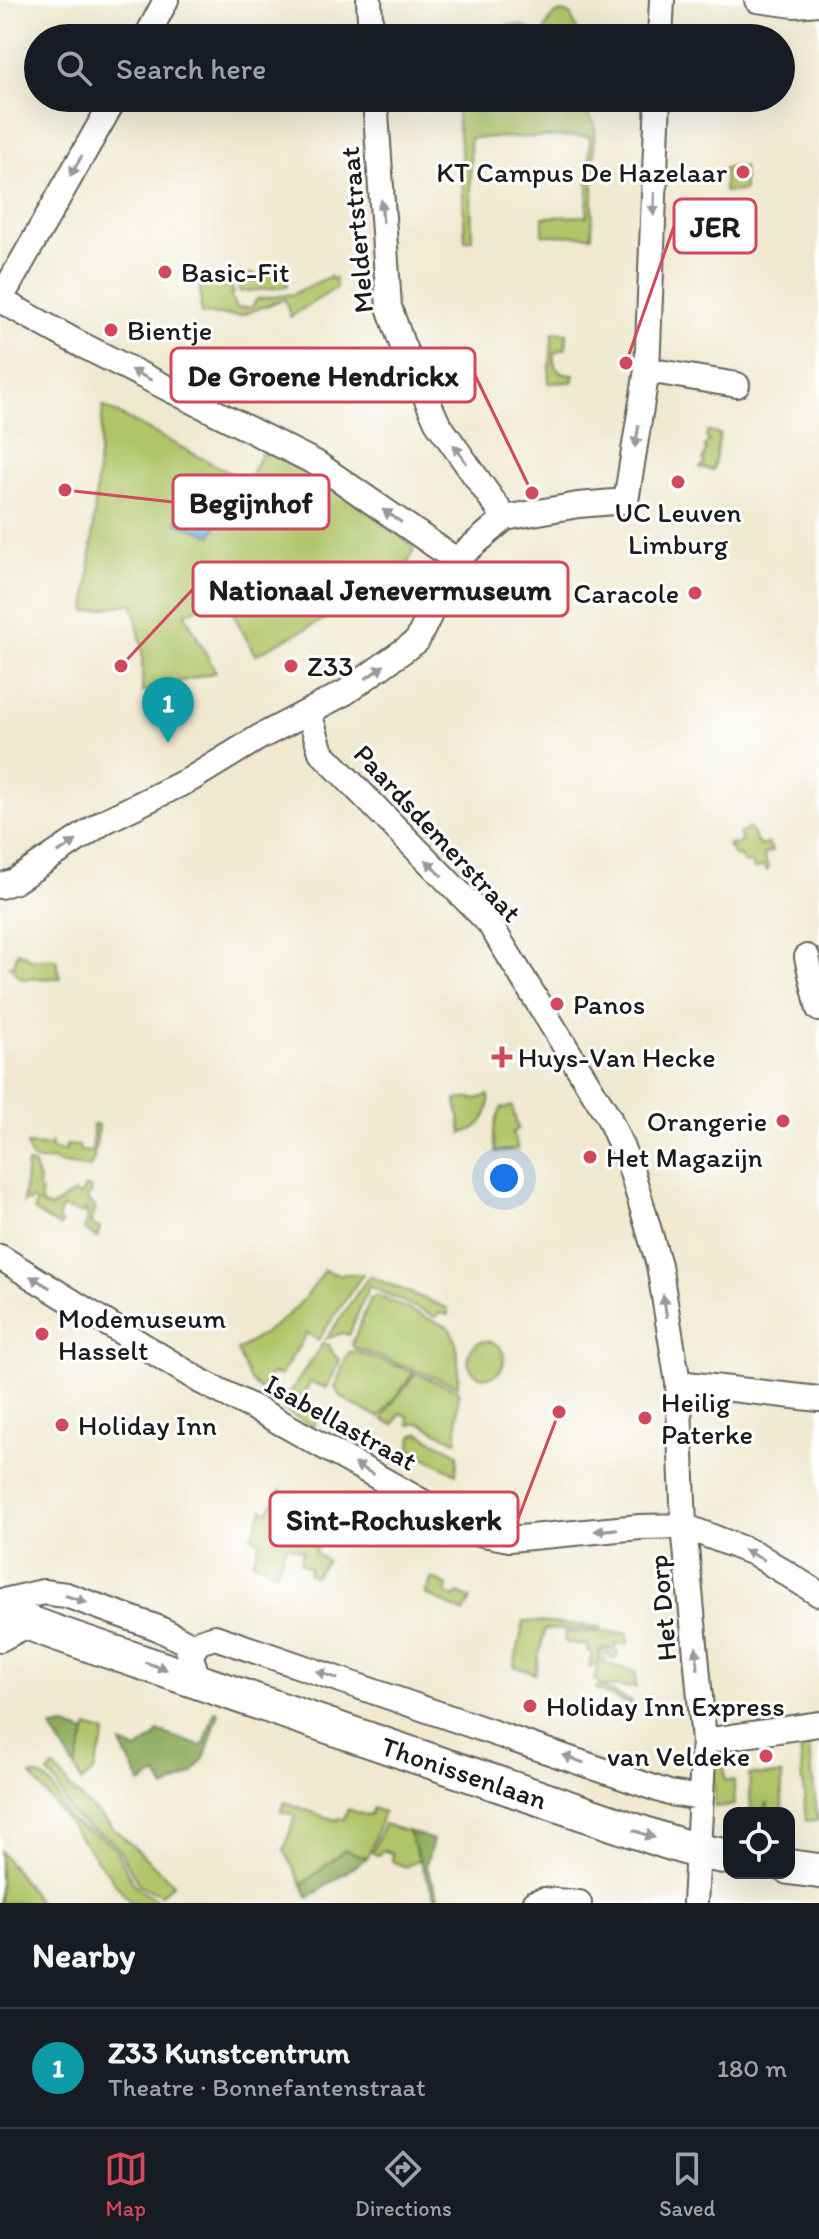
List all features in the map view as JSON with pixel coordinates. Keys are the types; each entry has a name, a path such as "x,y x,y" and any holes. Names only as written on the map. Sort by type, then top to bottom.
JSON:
{"main road":[{"name":"Thonissenlaan","path":"0,1604 18,1619 194,1668 713,1854"},
{"path":"795,1868 819,1871"}],"street":[{"path":"153,24 166,0"},
{"path":"369,0 370,24"},
{"path":"661,24 662,0"},
{"path":"757,0 809,3"},
{"path":"107,112 0,300 316,463 456,560"},
{"name":"Meldertstraat","path":"376,112 389,307 437,422 505,518"},
{"path":"0,886 15,881 113,817 191,779 258,738 346,692 417,641 456,560 505,518 578,505 626,501 647,370 657,112"},
{"path":"647,370 737,385"},
{"name":"Paardsdemerstraat","path":"309,713 321,752 489,923 608,1116 631,1169 659,1265 678,1383 684,1526"},
{"path":"807,957 819,1009"},
{"name":"Isabellastraat","path":"0,1257 202,1382 478,1533 509,1539 684,1526"},
{"path":"678,1383 819,1399"},
{"name":"Het Dorp","path":"695,1903 713,1854 701,1798 704,1741 684,1526 756,1554 819,1594"},
{"name":"Thonissenlaan","path":"0,1604 43,1592 66,1595 158,1628 185,1642 194,1668"},
{"path":"0,1639 31,1623"},
{"name":"Thonissenlaan","path":"194,1668 199,1642 215,1637 669,1793 701,1798"},
{"path":"704,1741 819,1724"},
{"path":"534,1903 544,1900 579,1903"}],"green space":[{"path":"558,13 571,15 575,24 548,24"},
{"path":"457,112 586,112 595,124 592,236 543,235 543,217 587,216 590,136 470,138 472,240 465,241"},
{"path":"743,167 744,191 724,192 724,168"},
{"path":"284,272 287,287 240,292 235,280 236,276 255,274 256,278 264,277 264,273"},
{"path":"330,276 330,279 335,278 336,288 290,317 285,299 239,316 201,314 200,283 208,283 208,279 227,277 236,308 252,307 257,299 293,294"},
{"path":"553,332 567,333 566,348 554,353 554,358 560,372 574,375 572,382 548,383"},
{"path":"103,406 247,482 263,450 330,485 415,547 386,618 348,607 255,655 223,594 185,614 216,672 142,692 142,647 133,603 86,612"},
{"path":"708,431 720,434 713,470 700,468 704,464 704,447 709,441 706,437"},
{"path":"749,828 760,846 768,843 772,851 763,855 769,869 766,871 763,866 755,870 750,862 745,864 739,855 735,857 728,845 742,841 739,834"},
{"path":"17,952 29,959 56,959 60,978 22,979 9,965 14,965"},
{"path":"489,1095 483,1120 475,1128 462,1133 456,1100 473,1100"},
{"path":"512,1106 518,1129 513,1132 518,1149 496,1152 494,1129 497,1119 502,1107"},
{"path":"93,1125 99,1126 93,1162 89,1168 51,1160 38,1161 30,1155 27,1145 50,1146 51,1143 53,1150 66,1151 66,1145 79,1146 80,1151 92,1152"},
{"path":"27,1163 34,1166 41,1204 50,1208 74,1193 80,1196 85,1187 89,1187 92,1192 88,1201 95,1207 90,1224 100,1228 97,1238 84,1230 88,1211 85,1210 84,1214 62,1208 58,1220 62,1224 60,1227 34,1211 36,1202 31,1199 23,1203"},
{"path":"324,1270 336,1274 363,1274 318,1340 307,1333 281,1375 271,1374 260,1390 249,1379 237,1350 263,1334 297,1306"},
{"path":"369,1276 447,1308 448,1315 440,1313 436,1317 369,1286 349,1335 342,1333 326,1339"},
{"path":"376,1295 448,1327 457,1347 458,1386 353,1347 371,1298"},
{"path":"486,1341 499,1346 504,1359 499,1372 486,1377 473,1372 468,1359 473,1346"},
{"path":"323,1343 329,1345 340,1360 327,1388 310,1382 299,1405 313,1413 320,1413 313,1427 285,1411 283,1403"},
{"path":"354,1351 413,1372 380,1418 348,1402 335,1387 347,1355"},
{"path":"415,1373 458,1390 457,1440 420,1423 409,1425 408,1416 400,1413 394,1425 383,1420"},
{"path":"419,1433 458,1454 456,1474 410,1449 412,1436"},
{"path":"280,1490 291,1495 288,1501 299,1507 290,1524 320,1543 314,1552 327,1561 314,1576 308,1574 310,1569 300,1562 303,1551 286,1545 277,1572 253,1561 260,1541 251,1537 263,1509 268,1512"},
{"path":"432,1578 448,1586 446,1593 455,1598 458,1593 471,1599 464,1613 425,1594"},
{"path":"524,1621 601,1627 601,1630 545,1629 535,1674 514,1666"},
{"path":"565,1632 627,1633 628,1645 602,1648 597,1663 589,1667 592,1653 587,1651 588,1645 567,1643 564,1640"},
{"path":"616,1650 616,1659 607,1654 604,1663 636,1672 636,1688 600,1686 594,1680 601,1651"},
{"path":"600,1686 632,1702 631,1705 596,1690"},
{"path":"215,1711 219,1713 205,1756 193,1774 165,1789 157,1775 141,1784 121,1744 137,1750 158,1731 200,1746 204,1744"},
{"path":"65,1726 86,1733 75,1768 51,1728"},
{"path":"88,1727 106,1733 94,1771 82,1782 75,1768"},
{"path":"807,1733 818,1820 806,1821 799,1734"},
{"path":"713,1752 724,1752 725,1780 734,1781 735,1805 715,1807"},
{"path":"52,1768 174,1884 161,1895 139,1885 110,1839 87,1827 70,1812 48,1774"},
{"path":"31,1775 46,1779 70,1819 108,1842 137,1888 160,1903 131,1903"},
{"path":"749,1775 782,1775 782,1807 768,1807 766,1803 765,1807 751,1807"},
{"path":"285,1802 337,1820 344,1819 348,1809 369,1816 373,1808 384,1812 368,1857 344,1851 302,1885 284,1850 295,1816 281,1811"},
{"path":"384,1824 409,1832 419,1860 405,1867 392,1861 392,1854 383,1850 378,1855 372,1853"},
{"path":"408,1831 433,1840 426,1865 441,1903 437,1903"},
{"path":"344,1850 368,1857 308,1898 302,1885"},
{"path":"0,1851 40,1903 0,1903"}],"water":[{"path":"185,500 221,513 212,536 176,523"}],"place":[{"name":"KT Campus De Hazelaar","path":"743,172"},
{"name":"Basic-Fit","path":"165,272"},
{"name":"Bientje","path":"111,330"},
{"name":"JER","path":"626,363"},
{"name":"UC Leuven Limburg","path":"678,482"},
{"name":"Begijnhof","path":"65,490"},
{"name":"De Groene Hendrickx","path":"532,493"},
{"name":"Caracole","path":"695,593"},
{"name":"Nationaal Jenevermuseum","path":"121,666"},
{"name":"Z33","path":"291,666"},
{"name":"Z33 Kunstcentrum","path":"168,743"},
{"name":"Panos","path":"557,1004"},
{"name":"Huys-Van Hecke","path":"502,1057"},
{"name":"Orangerie","path":"783,1121"},
{"name":"Het Magazijn","path":"590,1157"},
{"name":"Modemuseum Hasselt","path":"42,1334"},
{"name":"Sint-Rochuskerk","path":"559,1412"},
{"name":"Heilig Paterke","path":"645,1418"},
{"name":"Holiday Inn","path":"62,1425"},
{"name":"Holiday Inn Express","path":"530,1706"},
{"name":"van Veldeke","path":"766,1756"}]}
